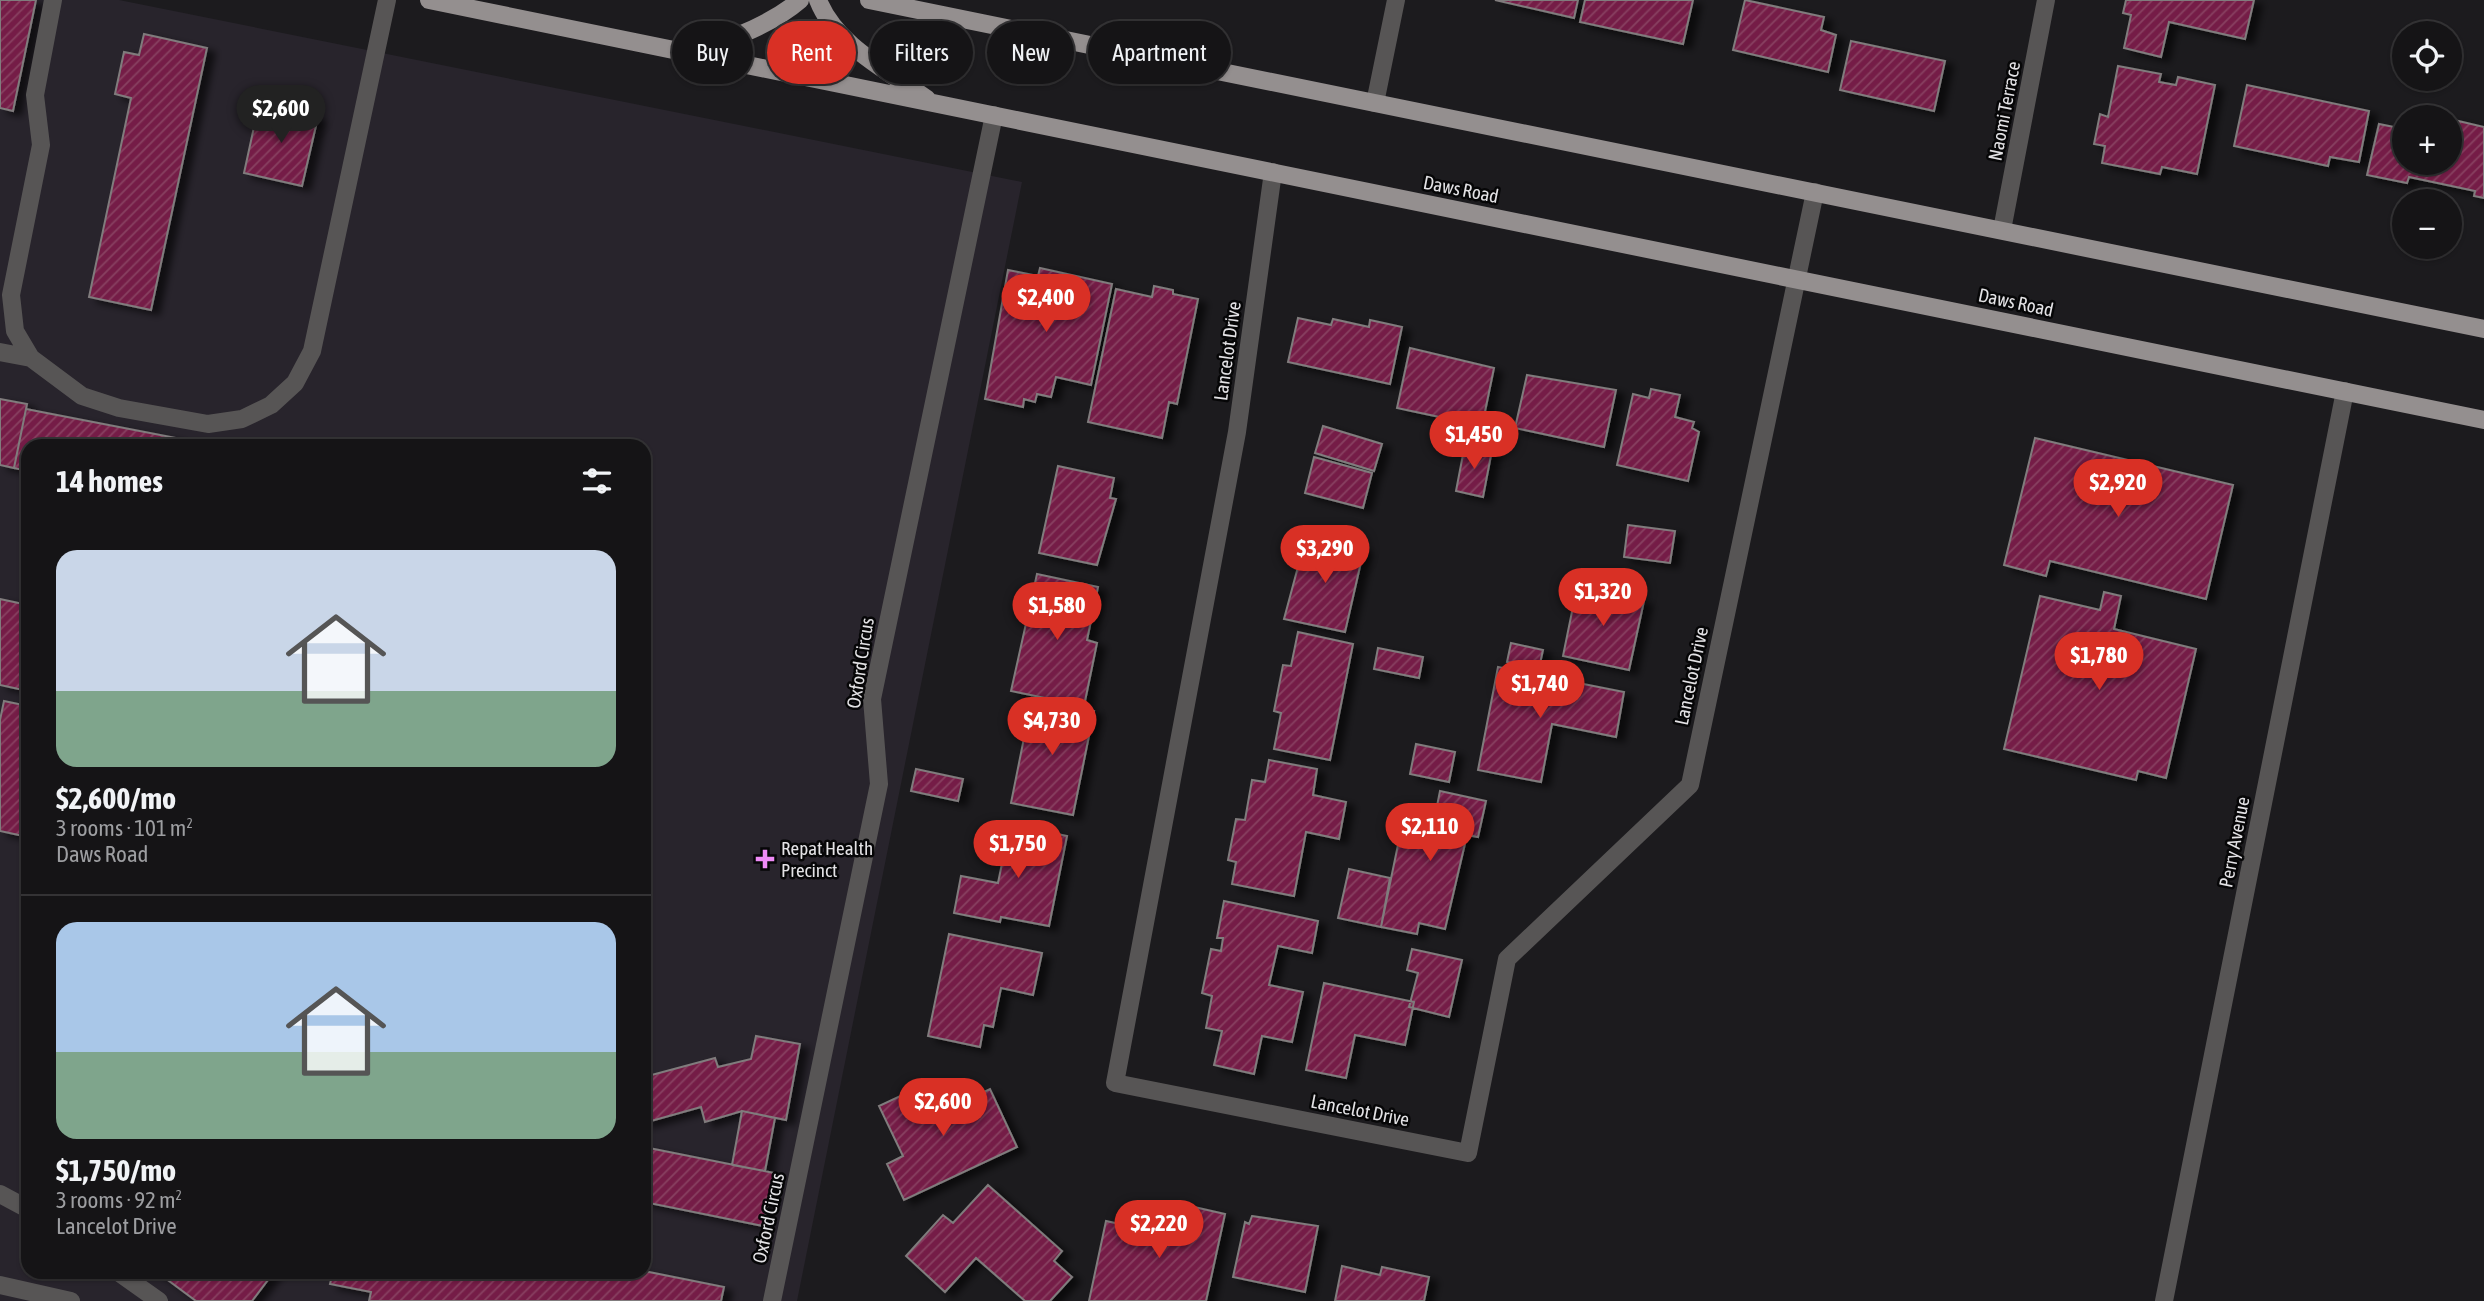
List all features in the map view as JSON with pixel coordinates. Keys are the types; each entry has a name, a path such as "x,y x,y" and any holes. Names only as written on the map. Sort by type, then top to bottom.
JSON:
{"main road":[{"name":"Daws Road","path":"429,0 672,50"},
{"path":"753,28 787,11 800,0"},
{"path":"818,0 825,18 846,40 933,103"},
{"path":"869,0 2484,329"},
{"name":"Daws Road","path":"753,67 2484,420"}],"street":[{"path":"53,0 35,95 41,145 11,295 15,331 31,358 82,396 119,408 208,424 242,419 271,405 295,383 312,351 387,0"},
{"path":"1375,103 1396,0"},
{"name":"Naomi Terrace","path":"2003,230 2046,0"},
{"name":"Oxford Circus","path":"772,1301 879,784 872,699 994,115"},
{"name":"Lancelot Drive","path":"1273,172 1237,432 1115,1083 1468,1153 1507,959 1690,785 1815,192"},
{"path":"0,352 31,358"},
{"name":"Perry Avenue","path":"2164,1301 2345,391"},
{"path":"0,1194 21,1205"},
{"path":"128,1279 159,1301"},
{"path":"0,1285 71,1301"}],"shaded area":[{"name":"Repat Health Precinct","path":"0,0 119,0 1022,182 797,1301 0,1301"}],"building":[{"path":"0,0 36,0 13,111 0,108"},
{"path":"1495,0 1578,0 1574,18"},
{"path":"1585,0 1693,0 1683,44 1580,22"},
{"path":"1745,0 1824,17 1821,30 1836,35 1828,72 1733,50"},
{"path":"2126,0 2254,0 2245,39 2169,22 2161,57 2124,48 2131,15 2123,13"},
{"path":"144,34 207,48 151,310 89,297 131,98 115,94 124,52 139,55"},
{"path":"1851,41 1945,61 1934,111 1840,90"},
{"path":"2118,66 2161,74 2159,82 2176,85 2178,77 2215,85 2197,174 2162,167 2160,174 2102,163 2105,146 2094,144 2100,114 2108,117"},
{"path":"2247,85 2369,111 2359,162 2330,157 2328,166 2234,146"},
{"path":"259,104 318,117 302,186 244,173"},
{"path":"2462,122 2484,127 2484,198 2474,196 2475,191 2409,177 2407,183 2367,175 2379,124 2392,127 2392,175 2462,175"},
{"path":"1040,268 1112,284 1091,385 1056,377 1051,397 1037,394 1035,402 1024,399 1023,407 985,399 1008,270 1038,276"},
{"path":"1154,286 1173,290 1173,294 1198,299 1177,404 1169,402 1162,438 1088,422 1116,289 1152,297"},
{"path":"1298,318 1331,325 1333,319 1369,327 1370,320 1402,327 1390,384 1288,362"},
{"path":"1410,348 1494,368 1482,426 1397,408"},
{"path":"1527,375 1616,390 1604,447 1515,428"},
{"path":"1651,389 1680,395 1675,417 1694,422 1692,428 1699,432 1688,481 1617,465 1633,394 1649,398"},
{"path":"0,399 27,404 14,468 0,465"},
{"path":"26,409 176,438 21,439 21,470 14,468"},
{"path":"1323,426 1382,444 1374,471 1315,453"},
{"path":"2035,438 2233,485 2206,599 2050,561 2046,576 2004,565"},
{"path":"1465,444 1492,450 1483,497 1456,491"},
{"path":"1314,457 1372,473 1363,508 1305,493"},
{"path":"1058,466 1114,478 1110,498 1116,499 1097,565 1039,553"},
{"path":"1628,525 1675,531 1670,563 1624,557"},
{"path":"1306,537 1364,549 1345,632 1284,619"},
{"path":"1037,574 1098,587 1087,640 1097,643 1084,706 1011,691"},
{"path":"1577,587 1644,601 1629,670 1563,656"},
{"path":"2104,592 2121,596 2114,629 2196,649 2166,778 2138,771 2136,780 2004,749 2040,596 2100,610"},
{"path":"0,599 21,604 21,690 0,685"},
{"path":"1298,632 1353,644 1330,760 1274,749 1281,713 1274,711 1283,665 1291,666"},
{"path":"1511,643 1543,650 1539,668 1507,662"},
{"path":"1378,648 1423,657 1419,678 1374,669"},
{"path":"1498,667 1624,692 1616,737 1552,724 1541,782 1478,770"},
{"path":"1032,698 1094,711 1073,815 1011,803"},
{"path":"4,701 21,705 21,836 0,831 0,720"},
{"path":"1416,744 1455,752 1449,782 1410,774"},
{"path":"1269,760 1317,769 1313,795 1346,802 1339,839 1306,832 1294,896 1232,884 1236,862 1228,860 1236,819 1245,820 1252,780 1265,782"},
{"path":"916,769 963,779 958,801 911,791"},
{"path":"1440,791 1486,801 1478,837 1467,835 1445,929 1419,923 1417,934 1381,927 1405,811 1435,816"},
{"path":"1010,824 1067,836 1049,926 1001,917 1000,922 954,913 961,876 998,883"},
{"path":"1349,869 1390,878 1381,927 1338,918"},
{"path":"1224,901 1318,921 1312,953 1278,946 1269,985 1303,992 1292,1042 1262,1036 1254,1074 1214,1065 1222,1031 1206,1028 1212,996 1202,993 1211,949 1221,951 1223,938 1217,938"},
{"path":"949,934 1042,953 1033,995 1001,988 993,1027 984,1025 980,1047 928,1036"},
{"path":"1412,949 1462,960 1449,1017 1409,1007 1418,973 1407,970"},
{"path":"1324,983 1414,1002 1405,1045 1355,1035 1346,1078 1306,1070"},
{"path":"756,1036 800,1044 786,1120 742,1111 705,1122 701,1107 651,1121 651,1075 715,1058 718,1067 751,1059"},
{"path":"926,1084 939,1113 990,1089 1017,1147 904,1200 887,1164 903,1156 879,1106"},
{"path":"742,1111 775,1118 765,1171 732,1165"},
{"path":"651,1148 774,1173 763,1226 651,1203"},
{"path":"988,1185 1062,1251 1054,1261 1072,1277 1050,1301 1025,1301 976,1258 945,1292 906,1256 943,1215 953,1223"},
{"path":"1181,1204 1225,1214 1206,1301 1089,1301 1106,1221 1174,1236"},
{"path":"1252,1216 1318,1226 1305,1292 1233,1277 1245,1222 1249,1224"},
{"path":"1342,1266 1380,1275 1382,1267 1429,1277 1424,1301 1335,1301"},
{"path":"651,1272 724,1287 721,1301 369,1301 371,1292 330,1284 331,1279 651,1279"},
{"path":"166,1279 269,1279 252,1301 196,1301"}],"place":[{"name":"Repat Health Precinct","path":"765,859"}]}
